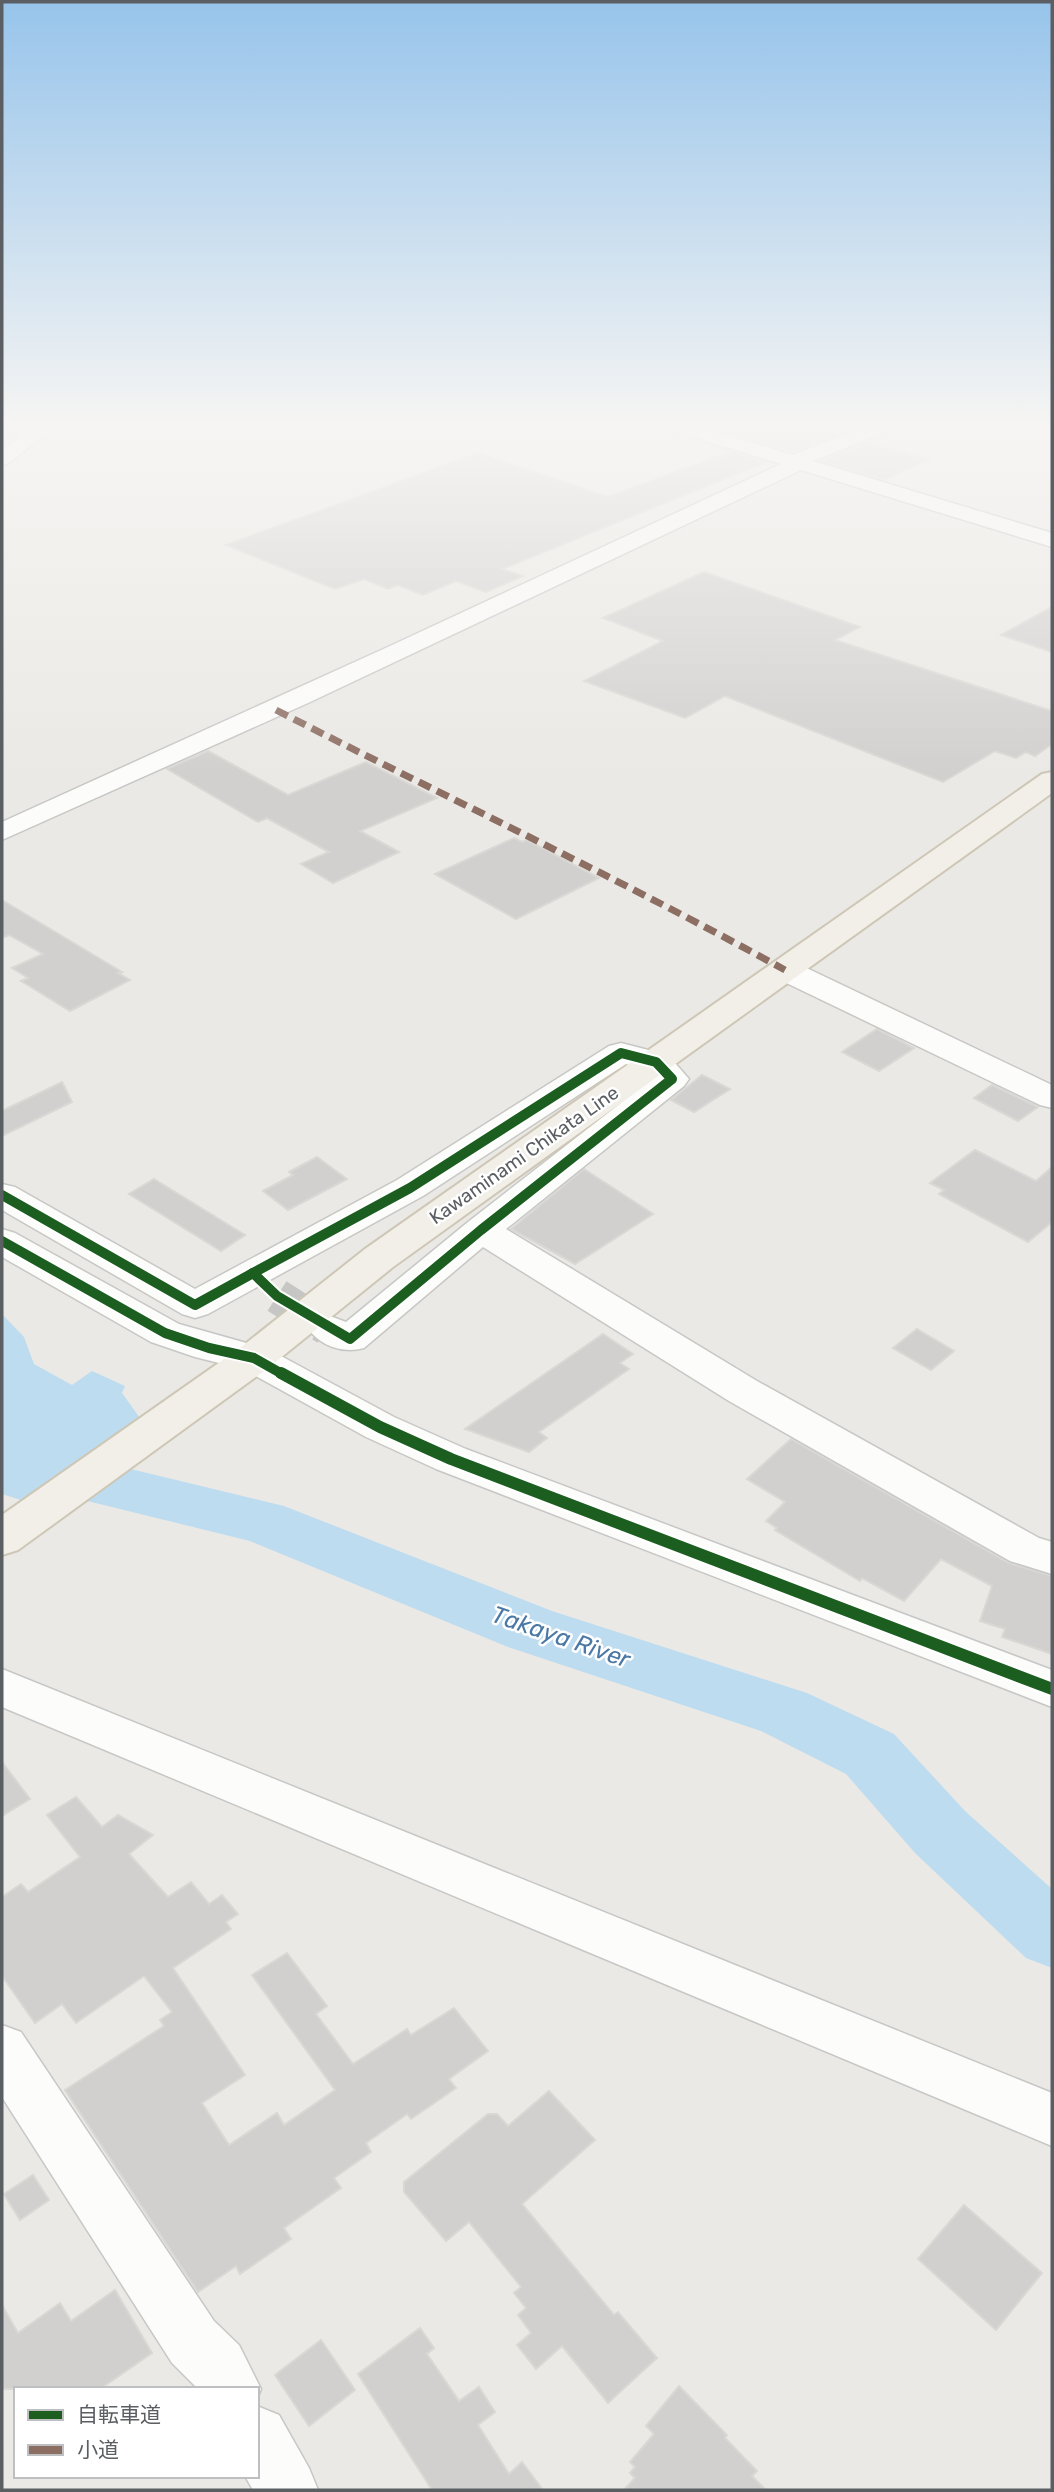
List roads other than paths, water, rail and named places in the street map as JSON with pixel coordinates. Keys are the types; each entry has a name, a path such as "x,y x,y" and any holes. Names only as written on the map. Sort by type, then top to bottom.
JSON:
{"main road":[{"name":"Kawaminami Chikata Line","path":"2,1538 240,1368 379,1258 1052,780"}],"street":[{"path":"2,832 276,710 631,542"},
{"path":"785,970 1052,1098"},
{"path":"2,1195 195,1305 265,1284 621,1053 656,1062 672,1079 481,1230 350,1339 327,1328"},
{"path":"481,1230 743,1391 1025,1549 1052,1558"},
{"path":"2,1241 165,1333 209,1348 240,1368 451,1459 1052,1689"},
{"path":"2,1687 1052,2120"},
{"path":"2,2050 193,2342 218,2366 229,2387"},
{"path":"259,2441 287,2490"}],"water":[{"path":"2,1314 24,1337 34,1364 72,1385 92,1371 125,1386 122,1393 140,1418 24,1501 2,1494"}],"waterway":[{"name":"Takaya River","path":"2,1456 9,1461 263,1522 531,1629 784,1712 870,1754 940,1832 1052,1935"}],"tunnel":[{"path":"277,1296 327,1328"}]}
